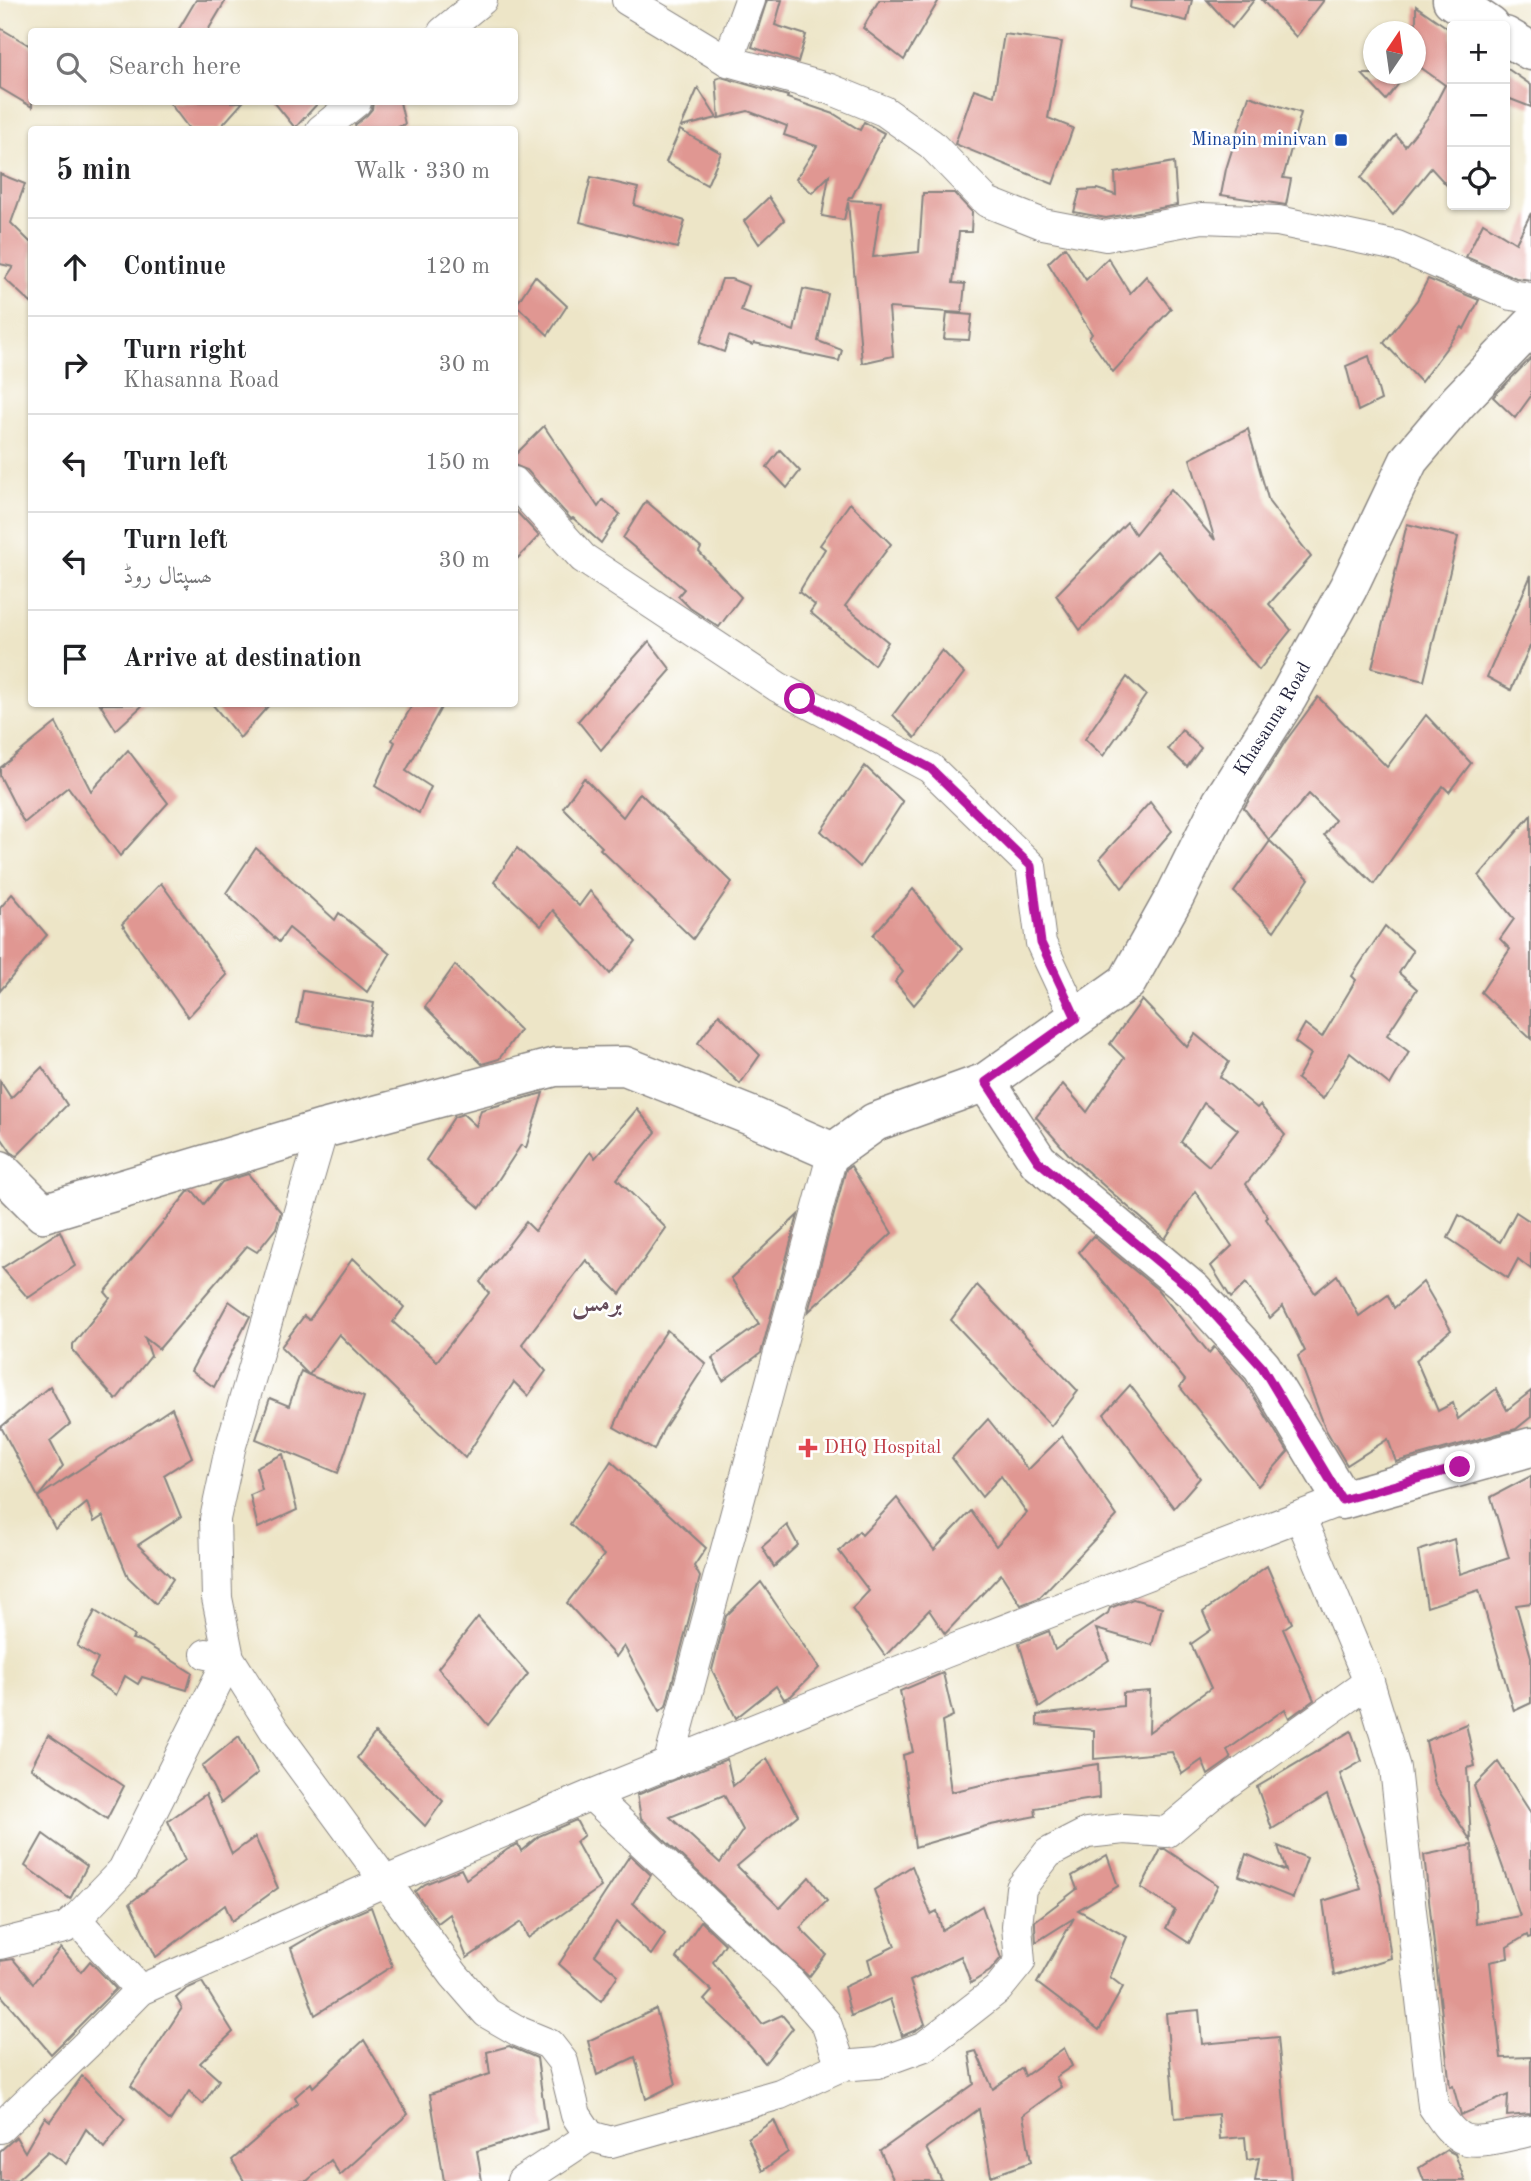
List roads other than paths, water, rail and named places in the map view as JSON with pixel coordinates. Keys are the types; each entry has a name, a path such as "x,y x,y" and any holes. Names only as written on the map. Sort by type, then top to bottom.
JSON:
{"street":[{"path":"448,28 482,0"},
{"path":"627,0 728,61 830,89 884,111 931,144 987,202 1043,225 1105,236 1202,218 1278,221 1397,246 1511,295 1531,298"},
{"path":"728,61 750,0"},
{"path":"1452,0 1483,21"},
{"path":"1510,39 1531,51"},
{"path":"326,126 352,105"},
{"name":"Khasanna Road","path":"833,1152 875,1122 986,1082 1127,982 1175,896 1220,803 1288,697 1348,588 1409,460 1458,402 1531,326"},
{"path":"518,486 583,558 778,687 930,768 1031,866 1041,943 1076,1018"},
{"path":"0,1170 43,1213 323,1129 555,1067 625,1066 833,1152 668,1765"},
{"path":"986,1082 1038,1161 1193,1291 1262,1367 1342,1500"},
{"path":"0,1944 65,1928 123,1870 218,1656 215,1519 230,1449 323,1129"},
{"path":"0,2128 140,1990 386,1881 944,1653 1342,1500 1531,1447"},
{"path":"1300,1516 1369,1682 1395,1768 1433,2106 1450,2129 1464,2140 1488,2140 1531,2131"},
{"path":"218,1656 454,1975 487,2013 520,2032 549,2044 562,2062 576,2115 590,2136 611,2142 780,2094 841,2066 878,2063 925,2046 998,1989 1020,1962 1017,1926 1021,1888 1048,1853 1087,1833 1124,1829 1167,1832 1216,1791 1369,1682"},
{"path":"591,1796 787,1978 825,2023 841,2066"},
{"path":"76,1919 140,1990"},
{"path":"522,2181 590,2136"}],"place":[{"name":"Minapin minivan","path":"1341,140"},
{"name":"DHQ Hospital","path":"808,1448"}],"district":[{"name":"برمس","path":"597,1304"}]}
